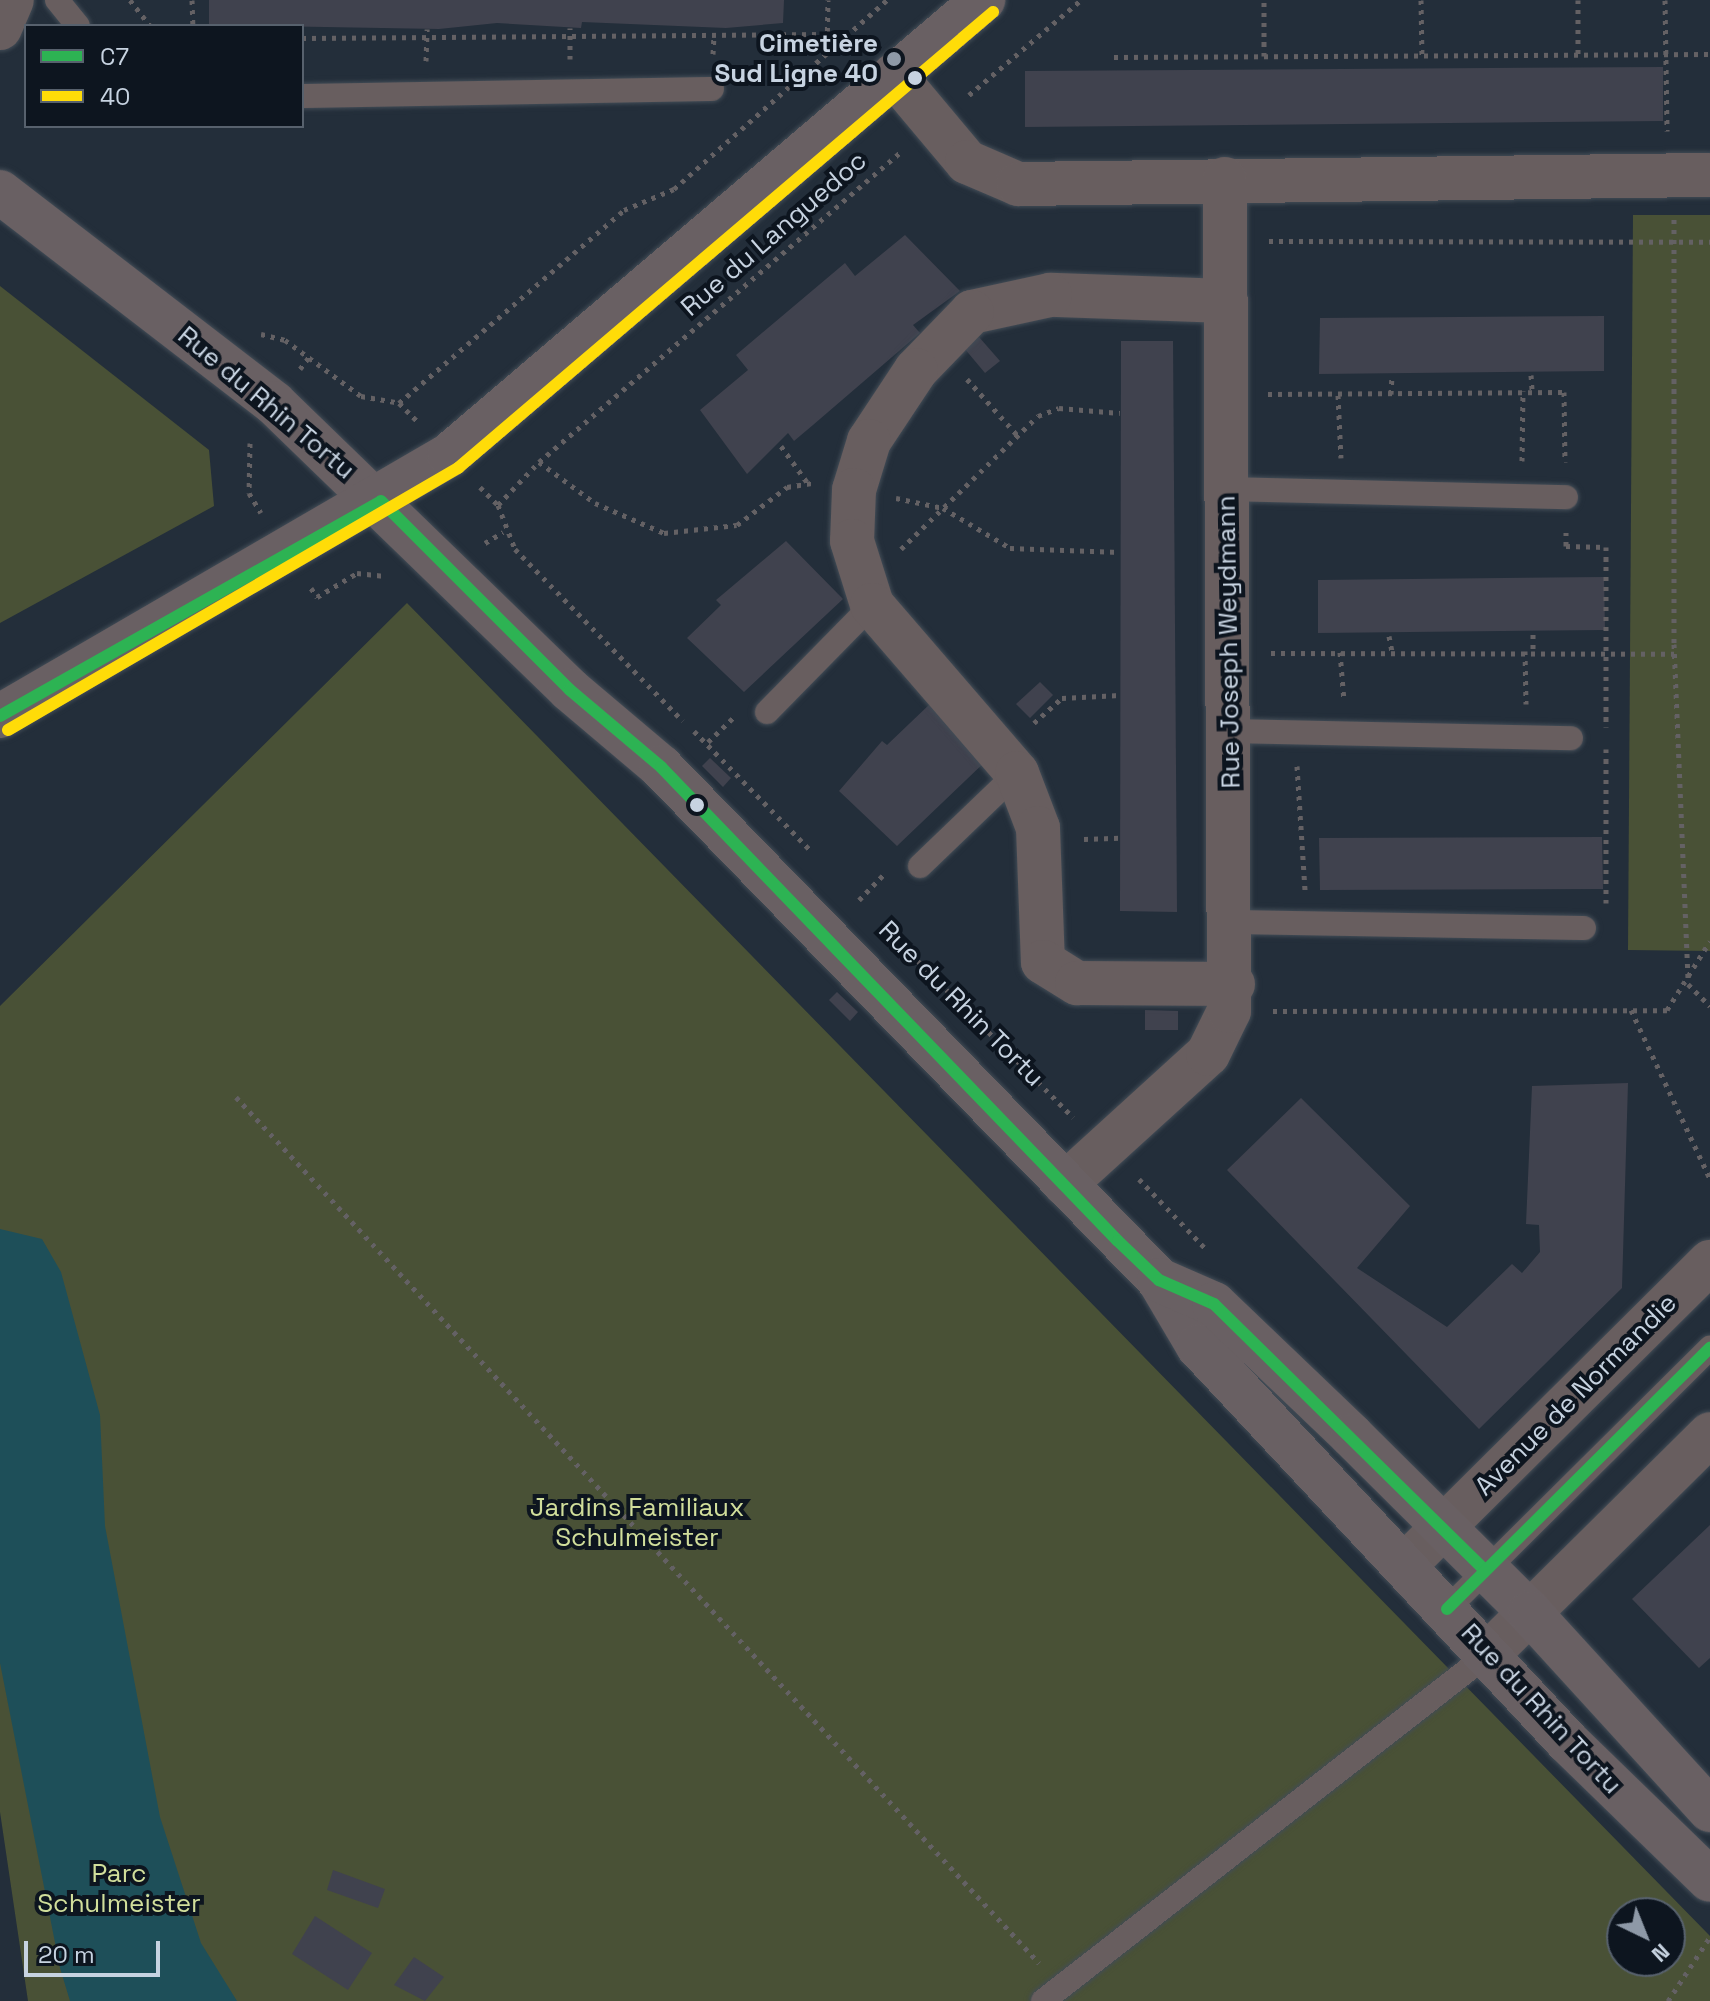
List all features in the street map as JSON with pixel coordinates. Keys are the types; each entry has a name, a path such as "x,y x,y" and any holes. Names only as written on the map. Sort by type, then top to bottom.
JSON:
{"street":[{"path":"0,28 12,0"},
{"path":"0,716 381,501 449,455 983,0"},
{"path":"894,75 984,175 1018,184 1710,175"},
{"name":"Rue Joseph Weydmann","path":"1065,1184 1109,1151 1208,1054 1231,998 1225,179"},
{"name":"Rue du Rhin Tortu","path":"0,192 274,403 381,501 570,690 661,767 1159,1280 1198,1346 1406,1564 1487,1655 1710,1880"},
{"path":"1226,301 1050,295 972,312 916,370 869,441 854,490 852,541 872,605 1017,773 1038,828 1043,962 1055,974 1077,983 1231,998"},
{"name":"Avenue de Normandie","path":"1406,1564 1710,1262"},
{"name":"Rue du Rhin Tortu","path":"1159,1280 1214,1304 1530,1613 1710,1810"},
{"path":"1487,1655 1710,1434"}],"lane":[{"path":"57,0 76,24"},
{"path":"304,96 712,89"},
{"path":"1228,489 1566,497"},
{"path":"767,712 872,605"},
{"path":"1230,731 1571,738"},
{"path":"920,866 1017,773"},
{"path":"1232,922 1584,928"},
{"path":"1447,1609 1710,1348"},
{"path":"1052,1994 1487,1655"}],"path":[{"path":"130,0 148,24"},
{"path":"192,0 193,24"},
{"path":"827,52 828,0"},
{"path":"399,403 624,210 674,189 887,0"},
{"name":"Rue du Languedoc","path":"498,505 539,462 1081,0"},
{"path":"1264,0 1264,56"},
{"path":"1421,0 1422,56"},
{"path":"1578,0 1578,55"},
{"path":"1665,0 1667,141"},
{"path":"304,38 829,34"},
{"path":"1114,57 1710,54"},
{"path":"1673,210 1676,242 1674,654 1688,984 1710,1006"},
{"path":"1252,241 1710,242"},
{"path":"309,357 361,396 399,403 423,428"},
{"path":"1531,375 1532,391"},
{"path":"1391,394 1392,377"},
{"path":"1521,494 1523,391"},
{"path":"1227,394 1564,392 1566,546 1606,547 1606,907 1586,907 1584,928"},
{"path":"1338,395 1342,491"},
{"path":"250,437 249,493 260,511"},
{"path":"781,446 807,482"},
{"path":"481,488 498,505 503,532 822,864"},
{"path":"482,545 503,532"},
{"path":"305,580 317,597 357,573 389,576 400,586"},
{"path":"1533,634 1533,651"},
{"path":"1389,636 1392,652"},
{"path":"1525,651 1527,737"},
{"path":"1229,653 1606,651 1674,654"},
{"path":"1340,652 1346,734"},
{"path":"1299,733 1295,799 1304,800 1305,924"},
{"path":"1074,839 1120,838"},
{"name":"Rue du Rhin Tortu","path":"850,891 869,911"},
{"name":"Rue du Rhin Tortu","path":"899,941 1210,1252"},
{"path":"1231,998 1667,1010 1688,984 1709,945"},
{"path":"1631,1010 1710,1179"},
{"path":"236,1097 1052,1994"},
{"path":"1668,2001 1710,1937"}],"green space":[{"path":"1633,215 1710,215 1710,951 1628,950"},
{"path":"0,286 209,450 214,506 0,623"},
{"name":"Jardins Familiaux Schulmeister","path":"407,603 1672,1897 1606,1897 1606,1977 1686,1977 1686,1911 1710,1936 1710,2001 28,2001 0,1812 0,1006"}],"water":[{"name":"Parc Schulmeister","path":"0,1229 42,1239 61,1272 100,1415 105,1526 160,1817 201,1943 237,2001 70,2001 60,1968 0,1663"}],"building":[{"path":"209,0 784,0 783,23 726,28 582,22 581,28 497,23 439,29 209,24"},
{"path":"1663,67 1663,121 1025,127 1025,71"},
{"path":"905,235 960,291 913,325 920,333 813,425 794,441 788,433 747,474 700,410 748,370 736,355 845,263 855,276"},
{"path":"1604,316 1604,371 1319,374 1320,318"},
{"path":"979,337 1000,361 985,373 964,348"},
{"path":"1121,341 1173,341 1177,912 1120,911"},
{"path":"786,541 843,599 744,692 687,638 721,605 716,600"},
{"path":"1604,577 1605,630 1318,633 1318,580"},
{"path":"1040,682 1053,695 1030,718 1016,704"},
{"path":"932,702 988,759 897,846 839,791 882,741 887,745"},
{"path":"710,758 731,778 723,787 702,766"},
{"path":"1602,837 1603,889 1320,890 1319,838"},
{"path":"837,992 858,1012 850,1021 829,1000"},
{"path":"1145,1010 1178,1011 1178,1030 1145,1030"},
{"path":"1628,1083 1622,1288 1479,1429 1227,1170 1301,1098 1410,1206 1357,1268 1447,1327 1512,1264 1522,1273 1540,1252 1539,1225 1526,1224 1532,1086"},
{"path":"1710,1525 1710,1658 1699,1668 1632,1599"},
{"path":"333,1870 385,1889 378,1908 327,1890"},
{"path":"315,1916 372,1953 348,1990 292,1954"},
{"path":"414,1957 444,1977 425,2001 394,1985"}],"transit line":[{"name":"40","path":"8,730 458,468 993,12"},
{"name":"C7","path":"381,501 570,690 661,767 1118,1241 1159,1280 1214,1304 1485,1570"},
{"name":"C7","path":"0,716 381,501"},
{"name":"C7","path":"1447,1609 1710,1348"}],"place":[{"name":"Cimetière Sud Ligne 40","path":"894,59"}]}
